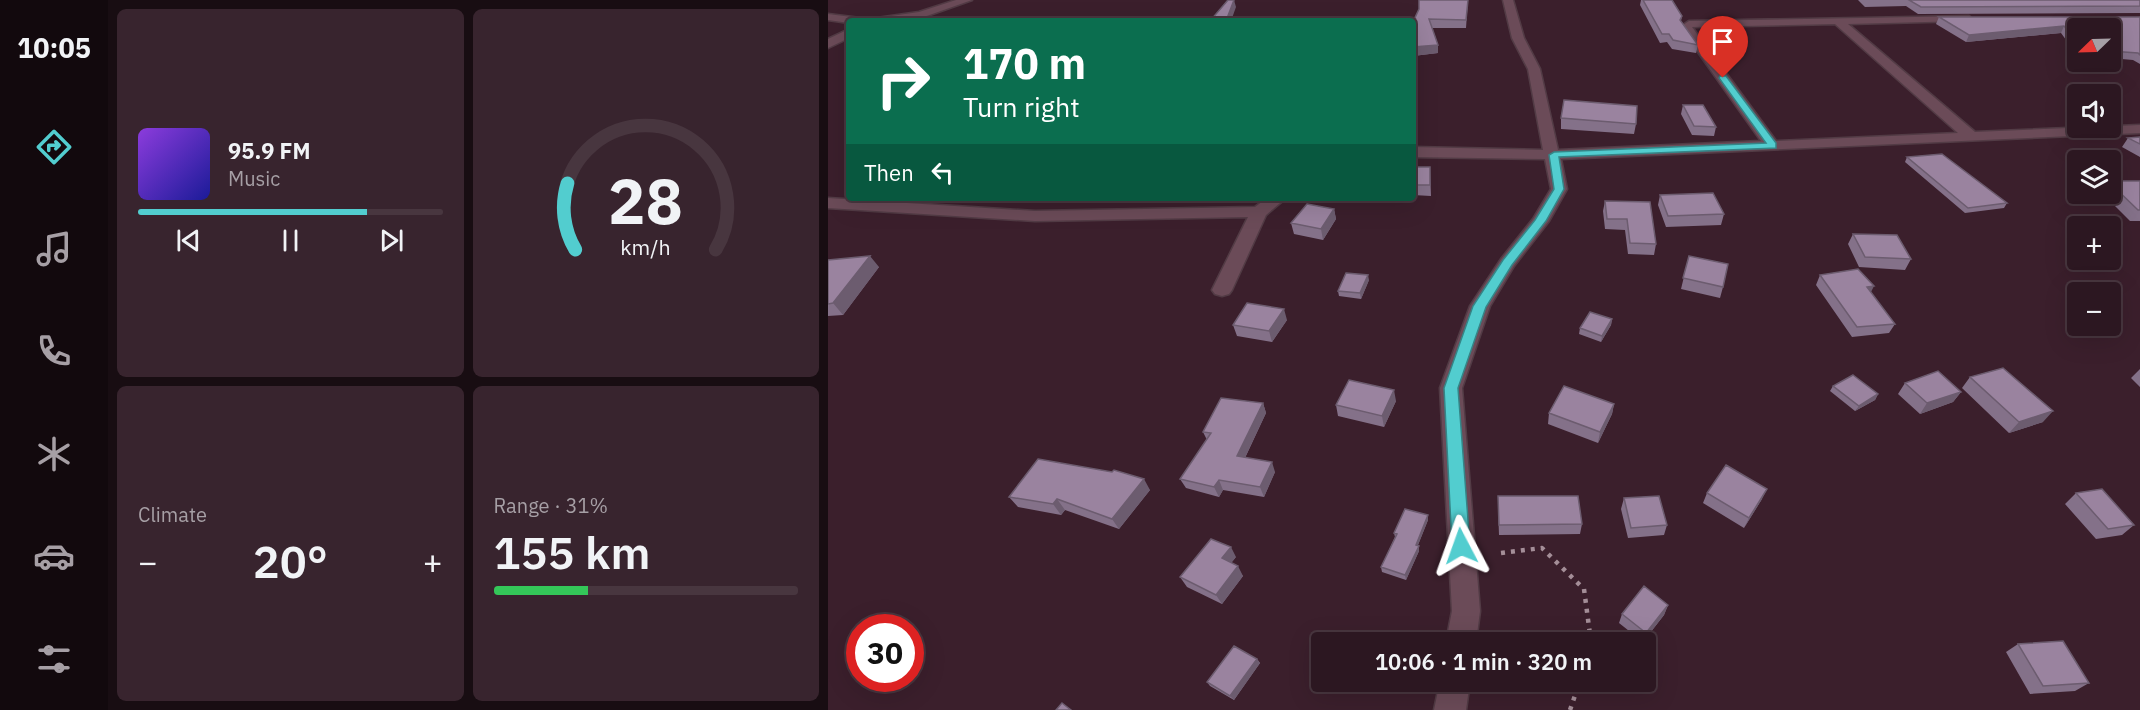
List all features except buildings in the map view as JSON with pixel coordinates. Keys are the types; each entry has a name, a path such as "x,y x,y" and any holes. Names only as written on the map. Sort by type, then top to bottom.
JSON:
{"street":[{"path":"899,18 921,15 967,0"},
{"path":"1463,632 1466,610 1451,388 1480,306 1507,263 1540,221 1559,189 1554,155 1534,69 1518,38 1508,0"},
{"path":"828,17 846,19"},
{"path":"1772,146 1686,25 1981,18"},
{"path":"1839,22 1971,136"},
{"path":"828,44 846,35"},
{"path":"1416,152 1554,155 2140,129"},
{"path":"1222,290 1259,212 1274,201"},
{"path":"828,203 1035,216 1259,212"},
{"path":"1450,710 1453,692"}],"path":[{"path":"1501,553 1542,548 1584,589 1590,632"},
{"path":"1570,710 1576,692"}],"route":[{"path":"1461,546 1451,388 1480,306 1507,263 1540,221 1559,189 1554,155 1772,146 1723,78"}]}
